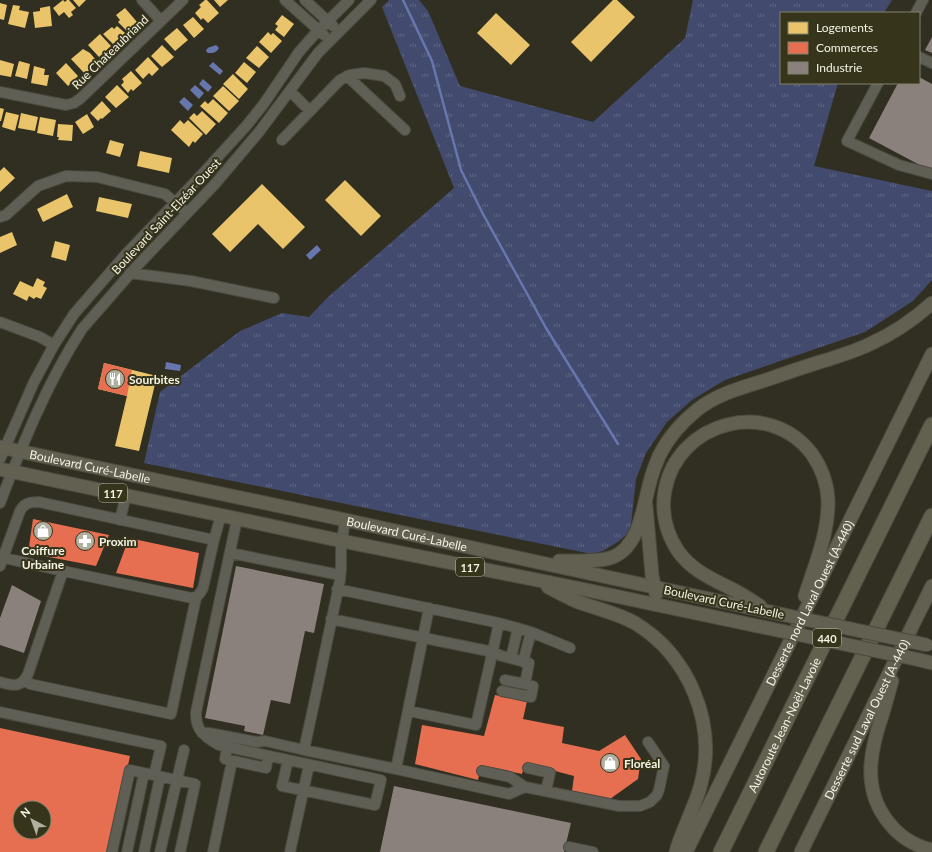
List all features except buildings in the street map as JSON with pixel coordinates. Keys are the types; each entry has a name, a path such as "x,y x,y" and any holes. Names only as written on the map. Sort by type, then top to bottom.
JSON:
{"highway":[{"name":"Autoroute Jean-Noël-Lavoie","path":"721,852 932,425"},
{"path":"766,852 932,516"}],"main road":[{"path":"537,562 600,561 615,557 624,551 636,533 646,502 650,481 662,450 680,426 704,405 733,391 871,344 906,324 932,303"},
{"name":"Desserte nord Laval Ouest (A-440)","path":"686,852 932,354"},
{"path":"774,612 710,578 691,565 674,543 666,522 664,497 668,478 676,461 688,446 699,437 729,424 743,422 767,425 780,429 793,436 815,459 826,482 828,505 824,536 792,636"},
{"name":"Boulevard Curé-Labelle","path":"2,451 20,451 929,645"},
{"name":"Boulevard Curé-Labelle","path":"6,471 928,662"},
{"path":"646,502 652,575 658,605"},
{"path":"532,579 578,602 612,612 635,623 655,638 667,650 678,663 687,678 696,697 701,714 705,730 706,754 701,785 676,852"},
{"name":"Desserte sud Laval Ouest (A-440)","path":"801,852 932,586"},
{"path":"901,648 873,746 870,769 871,781 873,792 879,807 884,817 891,825 914,844 932,850"}],"street":[{"path":"142,0 161,21"},
{"name":"Rue Chateaubriand","path":"0,92 58,104 74,104 183,0"},
{"path":"285,0 329,40"},
{"path":"306,0 339,31"},
{"name":"Boulevard Saint-Elzéar Ouest","path":"2,451 34,382 54,345 74,314 132,248 252,119 293,60 306,44 349,0"},
{"name":"Boulevard Saint-Elzéar Ouest","path":"0,502 6,471 20,451 48,390 75,340 87,323 130,273 215,184 259,132 329,40 371,0"},
{"path":"917,12 923,0"},
{"path":"920,57 932,63"},
{"path":"282,140 340,80 347,76 364,73 384,76 395,84 400,96"},
{"path":"347,76 405,130"},
{"path":"877,84 847,141 899,165 932,174"},
{"path":"290,91 310,111"},
{"path":"0,217 6,215 38,186 66,176 96,177 165,194 187,213"},
{"path":"130,273 191,281 274,298"},
{"path":"0,322 40,337 54,345"},
{"path":"120,520 126,495"},
{"path":"196,598 1,560 22,507 27,503 34,502 214,540"},
{"path":"24,681 30,684 172,714 196,598 199,596 203,588 221,515"},
{"path":"237,519 196,712 197,725 202,733 219,745 381,780 375,805 282,786 288,760"},
{"path":"304,750 340,575 340,556 345,520"},
{"path":"230,553 340,575"},
{"path":"0,682 14,685 19,684 24,681 28,674 63,571"},
{"path":"337,589 499,623 531,632 570,648"},
{"path":"396,769 430,608"},
{"path":"331,619 493,652 530,663 525,684"},
{"path":"409,710 476,725 499,623"},
{"path":"511,658 518,628"},
{"path":"523,662 531,632"},
{"path":"502,691 531,698 533,686 505,680"},
{"path":"0,712 161,746 153,775 127,852"},
{"path":"202,733 257,742 265,741 510,794 525,787"},
{"path":"482,771 510,777 525,787 619,806 640,806 654,799 657,795 664,766 648,742"},
{"path":"227,747 225,760 266,768 268,756"},
{"path":"160,852 184,750"},
{"path":"213,852 232,761"},
{"path":"290,852 309,765"},
{"path":"528,768 550,773 546,791"},
{"path":"112,852 130,770 195,784 180,852"},
{"path":"144,852 153,775"},
{"path":"569,847 593,852"}],"green space":[{"path":"389,0 419,0 428,11 460,86 593,122 685,38 693,0 892,0 885,12 780,12 780,84 838,84 814,166 932,191 932,280 913,301 865,332 725,380 692,400 667,422 646,453 636,479 631,525 626,535 603,551 592,554 144,463 160,392 240,331 282,313 309,317 328,297 454,188 382,7"}],"shaded area":[{"path":"216,45 219,48 216,52 208,53 206,51 208,48"},
{"path":"213,62 223,71 220,75 209,66"},
{"path":"203,79 212,87 208,92 199,84"},
{"path":"195,85 204,93 199,99 190,90"},
{"path":"184,97 193,105 188,111 179,102"},
{"path":"317,245 321,250 310,260 306,255"},
{"path":"166,362 181,365 180,371 165,369"}],"waterway":[{"path":"403,0 432,61 461,170 483,214 546,328 618,444"}],"place":[{"name":"Sourbites","path":"115,379"},
{"name":"Coiffure Urbaine","path":"43,531"},
{"name":"Proxim","path":"85,541"},
{"name":"Floréal","path":"610,763"}]}
